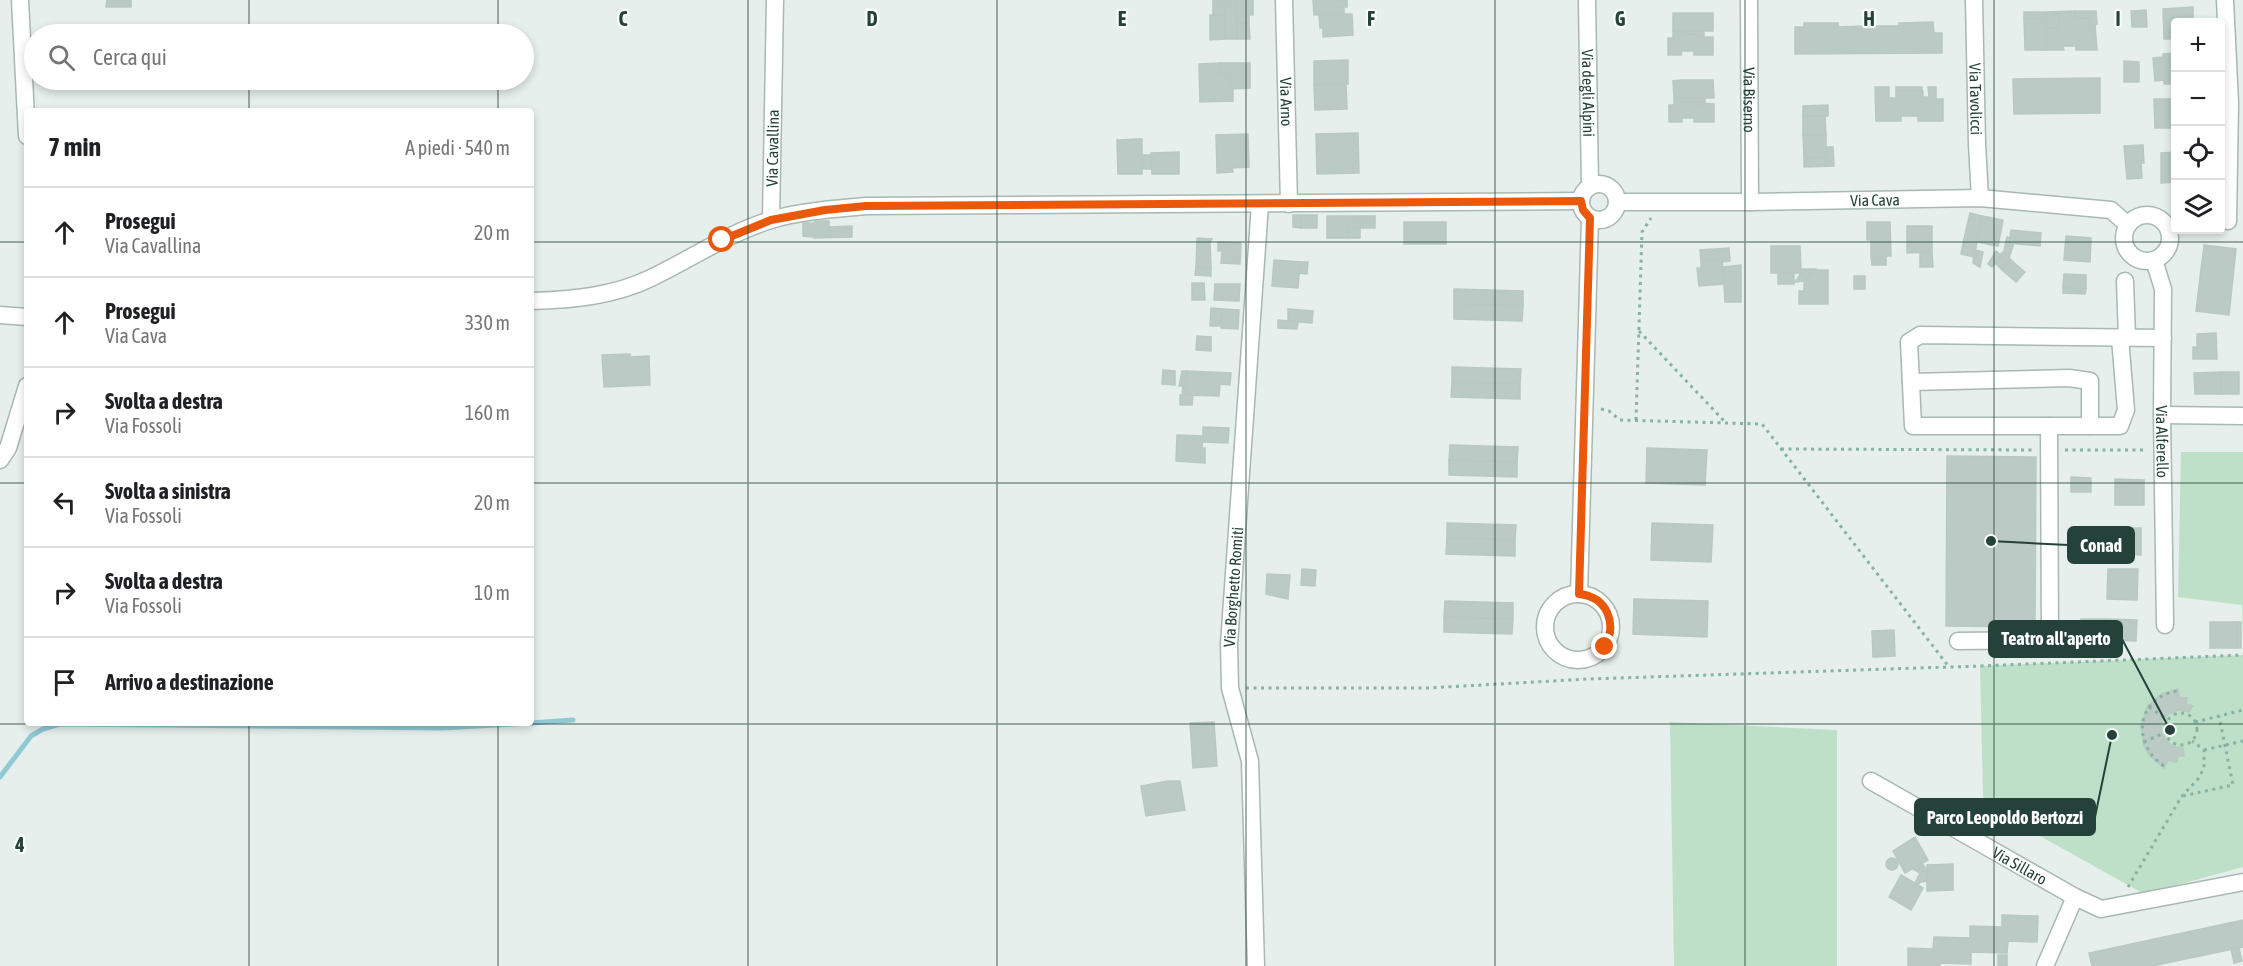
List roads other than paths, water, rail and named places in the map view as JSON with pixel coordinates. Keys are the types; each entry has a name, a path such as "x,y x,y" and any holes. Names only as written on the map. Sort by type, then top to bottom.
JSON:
{"street":[{"path":"20,0 24,78"},
{"name":"Via Cavallina","path":"771,220 775,0"},
{"name":"Via Arno","path":"1284,0 1289,204"},
{"name":"Via degli Alpini","path":"1586,194 1587,0"},
{"name":"Via Biserno","path":"1749,0 1750,202"},
{"name":"Via Tavolicci","path":"1974,0 1980,198"},
{"path":"2225,0 2237,103 2231,222"},
{"path":"25,90 26,108"},
{"path":"1595,185 1606,186 1614,192 1617,202 1617,208 1610,216 1600,220 1590,218 1583,210 1586,194 1595,185"},
{"path":"534,302 606,295 650,279 722,240 771,220 825,210 866,206 1289,204 1586,194"},
{"name":"Via Cava","path":"1617,202 1980,198 2111,210 2128,225"},
{"name":"Via Borghetto Romiti","path":"1256,966 1250,760 1230,688 1229,644 1260,204"},
{"path":"2171,226 2153,215 2139,216 2128,225 2124,238 2128,252 2140,260 2154,260 2165,254 2169,248 2171,234"},
{"path":"1579,594 1590,218"},
{"name":"Via Alferello","path":"2154,260 2163,289 2162,450 2165,625"},
{"path":"2125,281 2124,338 2126,410 2120,426 1913,426 1909,342 1920,335 2124,338 2163,339"},
{"path":"0,315 24,317"},
{"path":"1911,382 2069,378 2090,381 2090,426"},
{"path":"0,460 8,448 24,396"},
{"path":"2162,415 2243,416"},
{"path":"1958,641 2050,640 2049,426"},
{"name":"Via Sillaro","path":"1871,781 2075,897 2101,909 2243,882"},
{"path":"2044,966 2075,897"}],"waterway":[{"path":"534,723 573,720"},
{"path":"0,777 31,736 53,726"},
{"path":"252,726 443,728 478,726"}],"place":[{"name":"Conad","path":"1991,541"},
{"name":"Teatro all'aperto","path":"2170,730"},
{"name":"Parco Leopoldo Bertozzi","path":"2112,735"}]}
